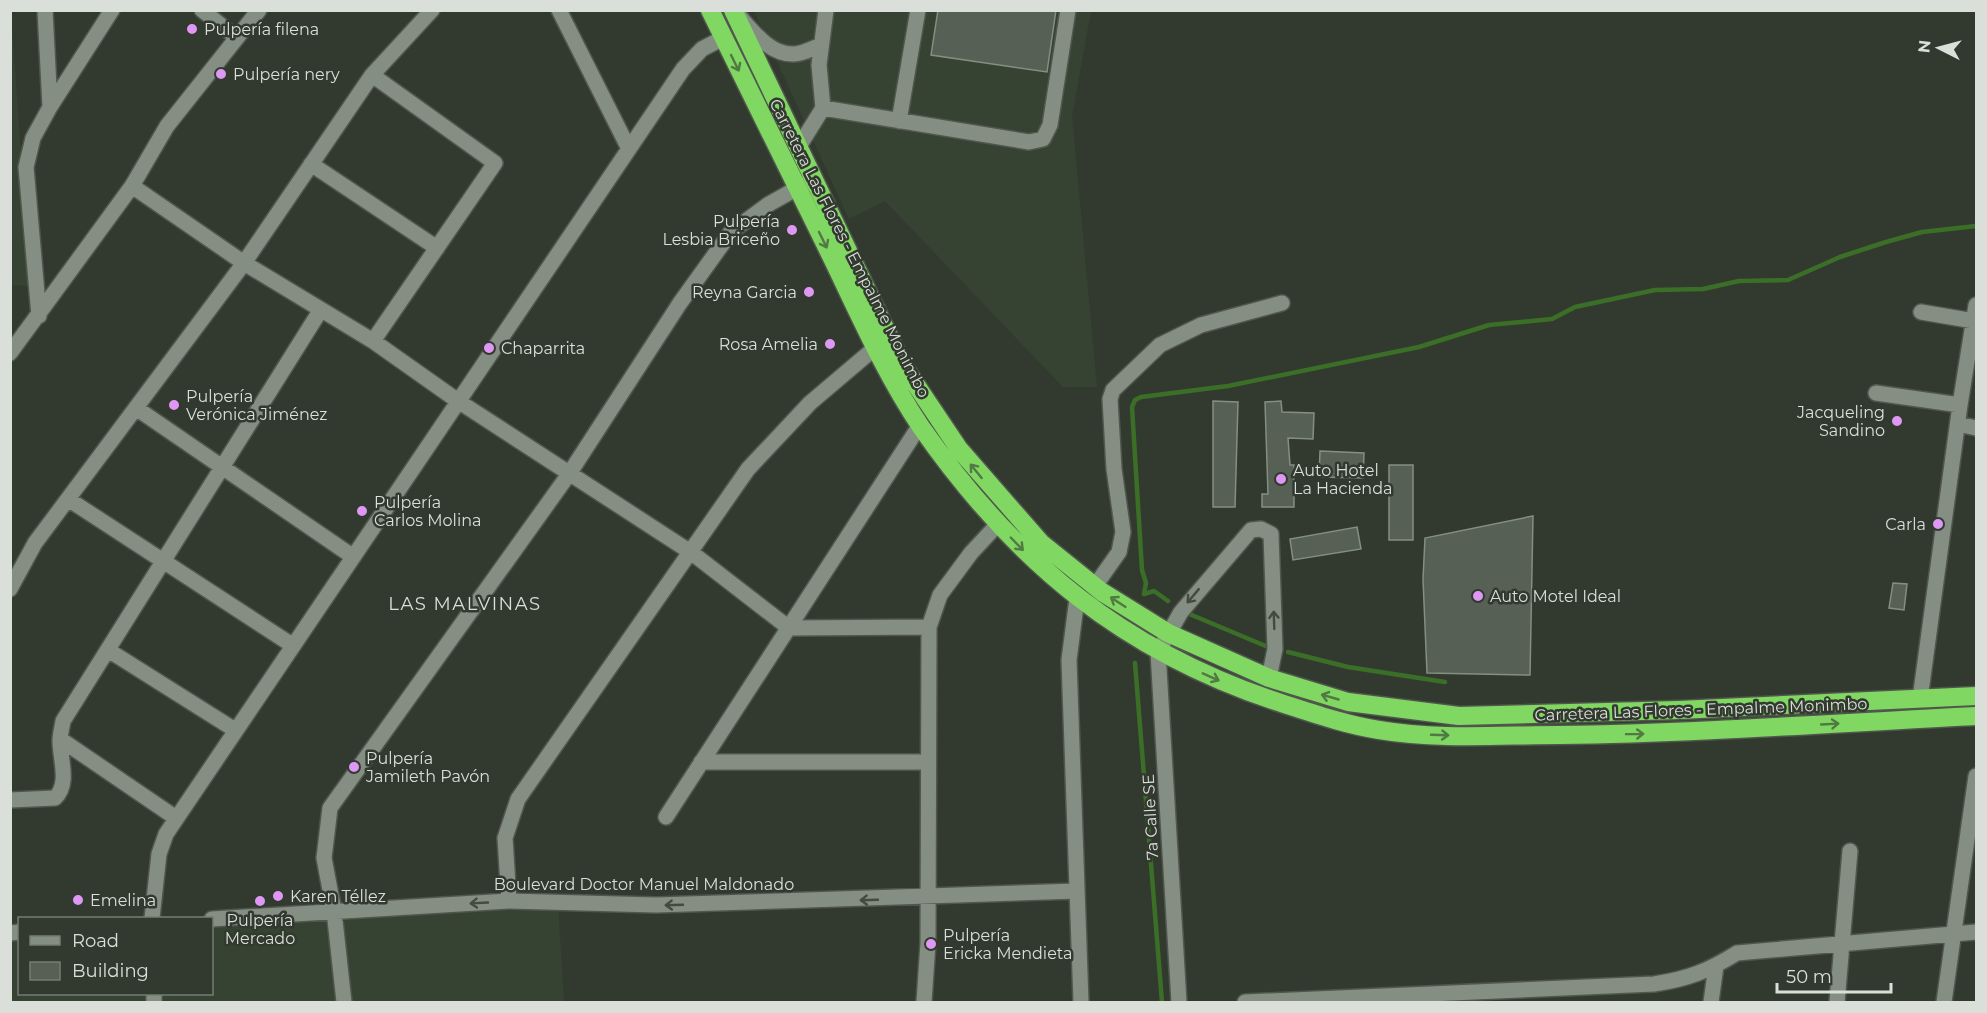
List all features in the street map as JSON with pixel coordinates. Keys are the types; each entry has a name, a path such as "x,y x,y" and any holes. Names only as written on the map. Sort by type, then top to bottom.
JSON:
{"highway":[{"name":"Carretera Las Flores - Empalme Monimbo","path":"710,10 723,38 805,183 902,364 959,449 1041,543 1095,586 1168,633 1269,678 1348,702 1459,716 1679,710 1977,696"},
{"name":"Carretera Las Flores - Empalme Monimbo","path":"734,10 798,148 805,183 876,347 920,425 998,524 1027,555 1114,626 1158,652 1246,692 1315,714 1382,731 1424,734 1640,734 1977,716"}],"street":[{"path":"45,10 50,107"},
{"path":"39,316 26,166 33,138 50,107 112,10"},
{"path":"202,10 237,38"},
{"path":"10,353 132,186 167,126 259,10"},
{"path":"10,589 36,543 244,263 372,75 432,10"},
{"path":"559,10 629,148"},
{"path":"734,10 767,45 782,52 795,54 821,45"},
{"path":"798,148 824,108 819,64 826,10"},
{"path":"899,121 918,10"},
{"path":"824,108 1029,141 1043,140 1050,125 1068,10"},
{"path":"152,917 159,854 166,834 683,69 702,49 723,38"},
{"path":"372,75 495,164 373,341"},
{"path":"311,164 437,248"},
{"path":"344,1002 334,911 324,858 330,808 569,474 680,303 731,232 769,204 805,183"},
{"path":"132,186 244,263 373,341 458,401 692,553 789,628 929,627"},
{"path":"1095,586 1119,552 1123,532 1114,469 1110,399 1113,390 1160,345 1201,325 1282,303"},
{"path":"1920,699 1960,405 1977,305"},
{"path":"10,800 55,798 60,794 63,785 60,739 63,721 320,311"},
{"path":"1921,312 1974,321"},
{"path":"509,901 505,838 518,799 692,553 748,469 810,403 876,347"},
{"path":"1876,393 1960,405"},
{"path":"136,408 352,556"},
{"path":"1958,424 1977,428"},
{"path":"666,817 920,425"},
{"path":"68,499 292,645"},
{"path":"924,1002 928,943 929,627 940,595 971,553 998,524"},
{"path":"1158,652 1193,596 1251,530 1266,530 1270,534 1275,649 1269,678"},
{"path":"1077,598 1069,660 1081,1002"},
{"path":"108,650 235,730"},
{"name":"7a Calle SE","path":"1158,652 1179,1002"},
{"path":"60,739 177,819"},
{"path":"701,762 928,762"},
{"path":"1944,1002 1977,776"},
{"path":"1837,1002 1850,851"},
{"name":"Boulevard Doctor Manuel Maldonado","path":"213,919 509,901 656,905 927,898 1077,891"},
{"path":"1245,1002 1654,984 1685,980 1716,966 1737,953 1977,932"},
{"path":"1711,1002 1716,966"}],"shaded area":[{"path":"11,11 30,286 11,285"},
{"path":"754,11 1091,11 1072,116 1097,387 1063,387 885,201 849,219"},
{"path":"558,903 564,1002 11,1002 10,933 18,932 18,995 213,995 213,919"}],"building":[{"path":"938,10 1056,10 1047,72 931,55"},
{"path":"1213,401 1238,402 1235,507 1213,507"},
{"path":"1281,401 1282,412 1314,413 1313,439 1288,438 1290,465 1294,465 1294,507 1262,507 1262,494 1268,494 1265,402"},
{"path":"1320,451 1364,453 1363,478 1319,477"},
{"path":"1389,465 1413,465 1413,540 1389,540"},
{"name":"Auto Motel Ideal","path":"1533,516 1530,675 1427,673 1423,579 1425,538"},
{"path":"1357,527 1361,549 1293,560 1290,539"},
{"path":"1893,583 1907,584 1904,610 1889,608"}],"waterway":[{"path":"1168,601 1154,591 1144,594 1146,583 1142,570 1132,407 1135,400 1141,397 1228,386 1419,347 1489,325 1552,319 1575,307 1655,290 1703,289 1739,281 1788,280 1840,257 1886,242 1922,232 1976,226"},
{"path":"1187,613 1268,647"},
{"path":"1288,652 1348,667 1445,682"},
{"path":"1135,663 1162,1002"}],"place":[{"name":"Pulpería filena","path":"192,29"},
{"name":"Pulpería nery","path":"221,74"},
{"name":"Pulpería Lesbia Briceño","path":"792,230"},
{"name":"Reyna Garcia","path":"809,292"},
{"name":"Rosa Amelia","path":"830,344"},
{"name":"Chaparrita","path":"489,348"},
{"name":"Pulpería Verónica Jiménez","path":"174,405"},
{"name":"Jacqueling Sandino","path":"1897,421"},
{"name":"Auto Hotel La Hacienda","path":"1281,479"},
{"name":"Pulpería Carlos Molina","path":"362,511"},
{"name":"Carla","path":"1938,524"},
{"name":"Auto Motel Ideal","path":"1478,596"},
{"name":"Pulpería Jamileth Pavón","path":"354,767"},
{"name":"Karen Téllez","path":"278,896"},
{"name":"Emelina","path":"78,900"},
{"name":"Pulpería Mercado","path":"260,901"},
{"name":"Pulpería Ericka Mendieta","path":"931,944"}],"district":[{"name":"LAS MALVINAS","path":"465,604"}]}
